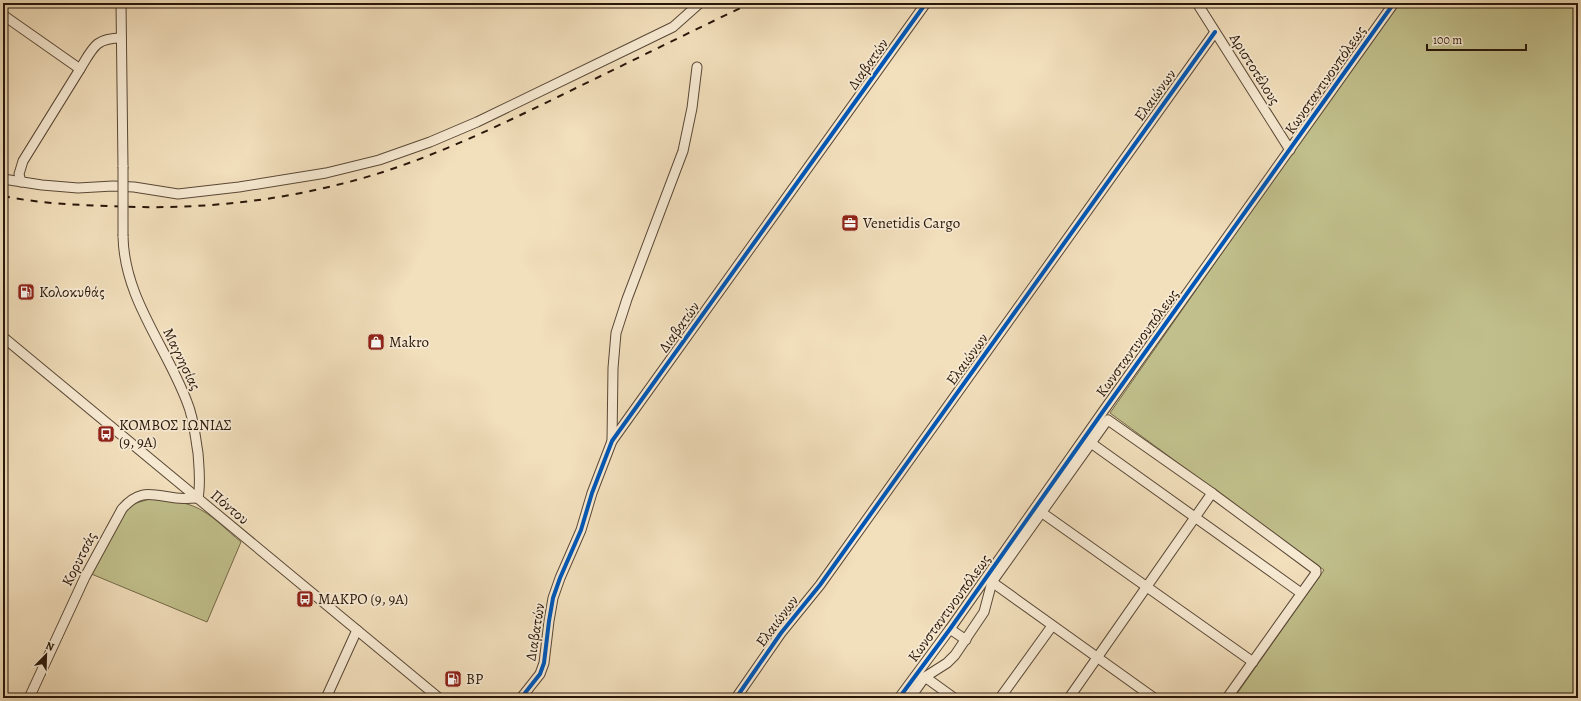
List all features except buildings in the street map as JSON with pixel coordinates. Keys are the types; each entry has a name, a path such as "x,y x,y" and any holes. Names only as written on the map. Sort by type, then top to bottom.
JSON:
{"street":[{"path":"21,182 19,174 23,161 80,69 99,42 107,39 121,38 121,3"},
{"path":"3,178 42,185 78,188 113,186 134,187 178,194 239,187 326,173 379,160 430,142 477,122 673,27 700,3"},
{"name":"Διαβατών","path":"521,698 540,674 544,663 548,621 553,598 560,578 582,530 595,486 612,441 926,3"},
{"name":"Αριστοτέλους","path":"1197,3 1290,150"},
{"name":"Κωνσταντινουπόλεως","path":"899,698 1394,3"},
{"path":"3,15 80,69"},
{"name":"Ελαιώνων","path":"736,698 781,633 825,578 1215,32"},
{"name":"Μαγνησίας","path":"121,38 123,236 126,264 132,287 140,308 170,364 188,402 192,418 200,474 200,489 198,498"},
{"path":"612,441 613,368 616,333 627,299 683,151 692,108 697,67"},
{"name":"Πόντου","path":"3,337 439,698"},
{"path":"910,698 925,677 947,663 966,640 984,612 992,582 1106,422 1111,421 1314,567 1316,570 1316,573 1227,698"},
{"path":"1091,443 1301,593"},
{"path":"1069,698 1212,493"},
{"name":"Κορυτσάς","path":"29,698 85,577 122,509 134,498 140,495 149,494 179,498 198,498"},
{"path":"1041,512 1146,588 1253,662"},
{"path":"992,582 1097,658 1141,694 1154,698"},
{"path":"1000,698 1052,626"},
{"path":"950,628 966,640"},
{"path":"326,698 357,630"},
{"path":"925,677 954,698"}],"shaded area":[{"path":"1397,3 1578,3 1578,698 1234,698 1324,570 1110,413"},
{"path":"150,499 167,500 188,504 200,509 212,517 241,542 207,622 89,573 129,505"}],"railway":[{"path":"3,196 42,202 69,204 179,207 248,201 316,190 350,182 433,154 481,133 751,3"}],"cycle path":[{"path":"521,698 540,674 544,663 553,598 581,530 592,493 612,441 926,3"},
{"path":"899,698 950,629 1394,3"},
{"path":"736,698 781,633 820,585 1215,32"}],"place":[{"name":"Venetidis Cargo","path":"850,223"},
{"name":"Κολοκυθάς","path":"26,292"},
{"name":"Makro","path":"376,342"},
{"name":"ΚΟΜΒΟΣ ΙΩΝΙΑΣ (9, 9Α)","path":"106,434"},
{"name":"ΜΑΚΡΟ (9, 9Α)","path":"305,599"},
{"name":"BP","path":"453,679"}]}
